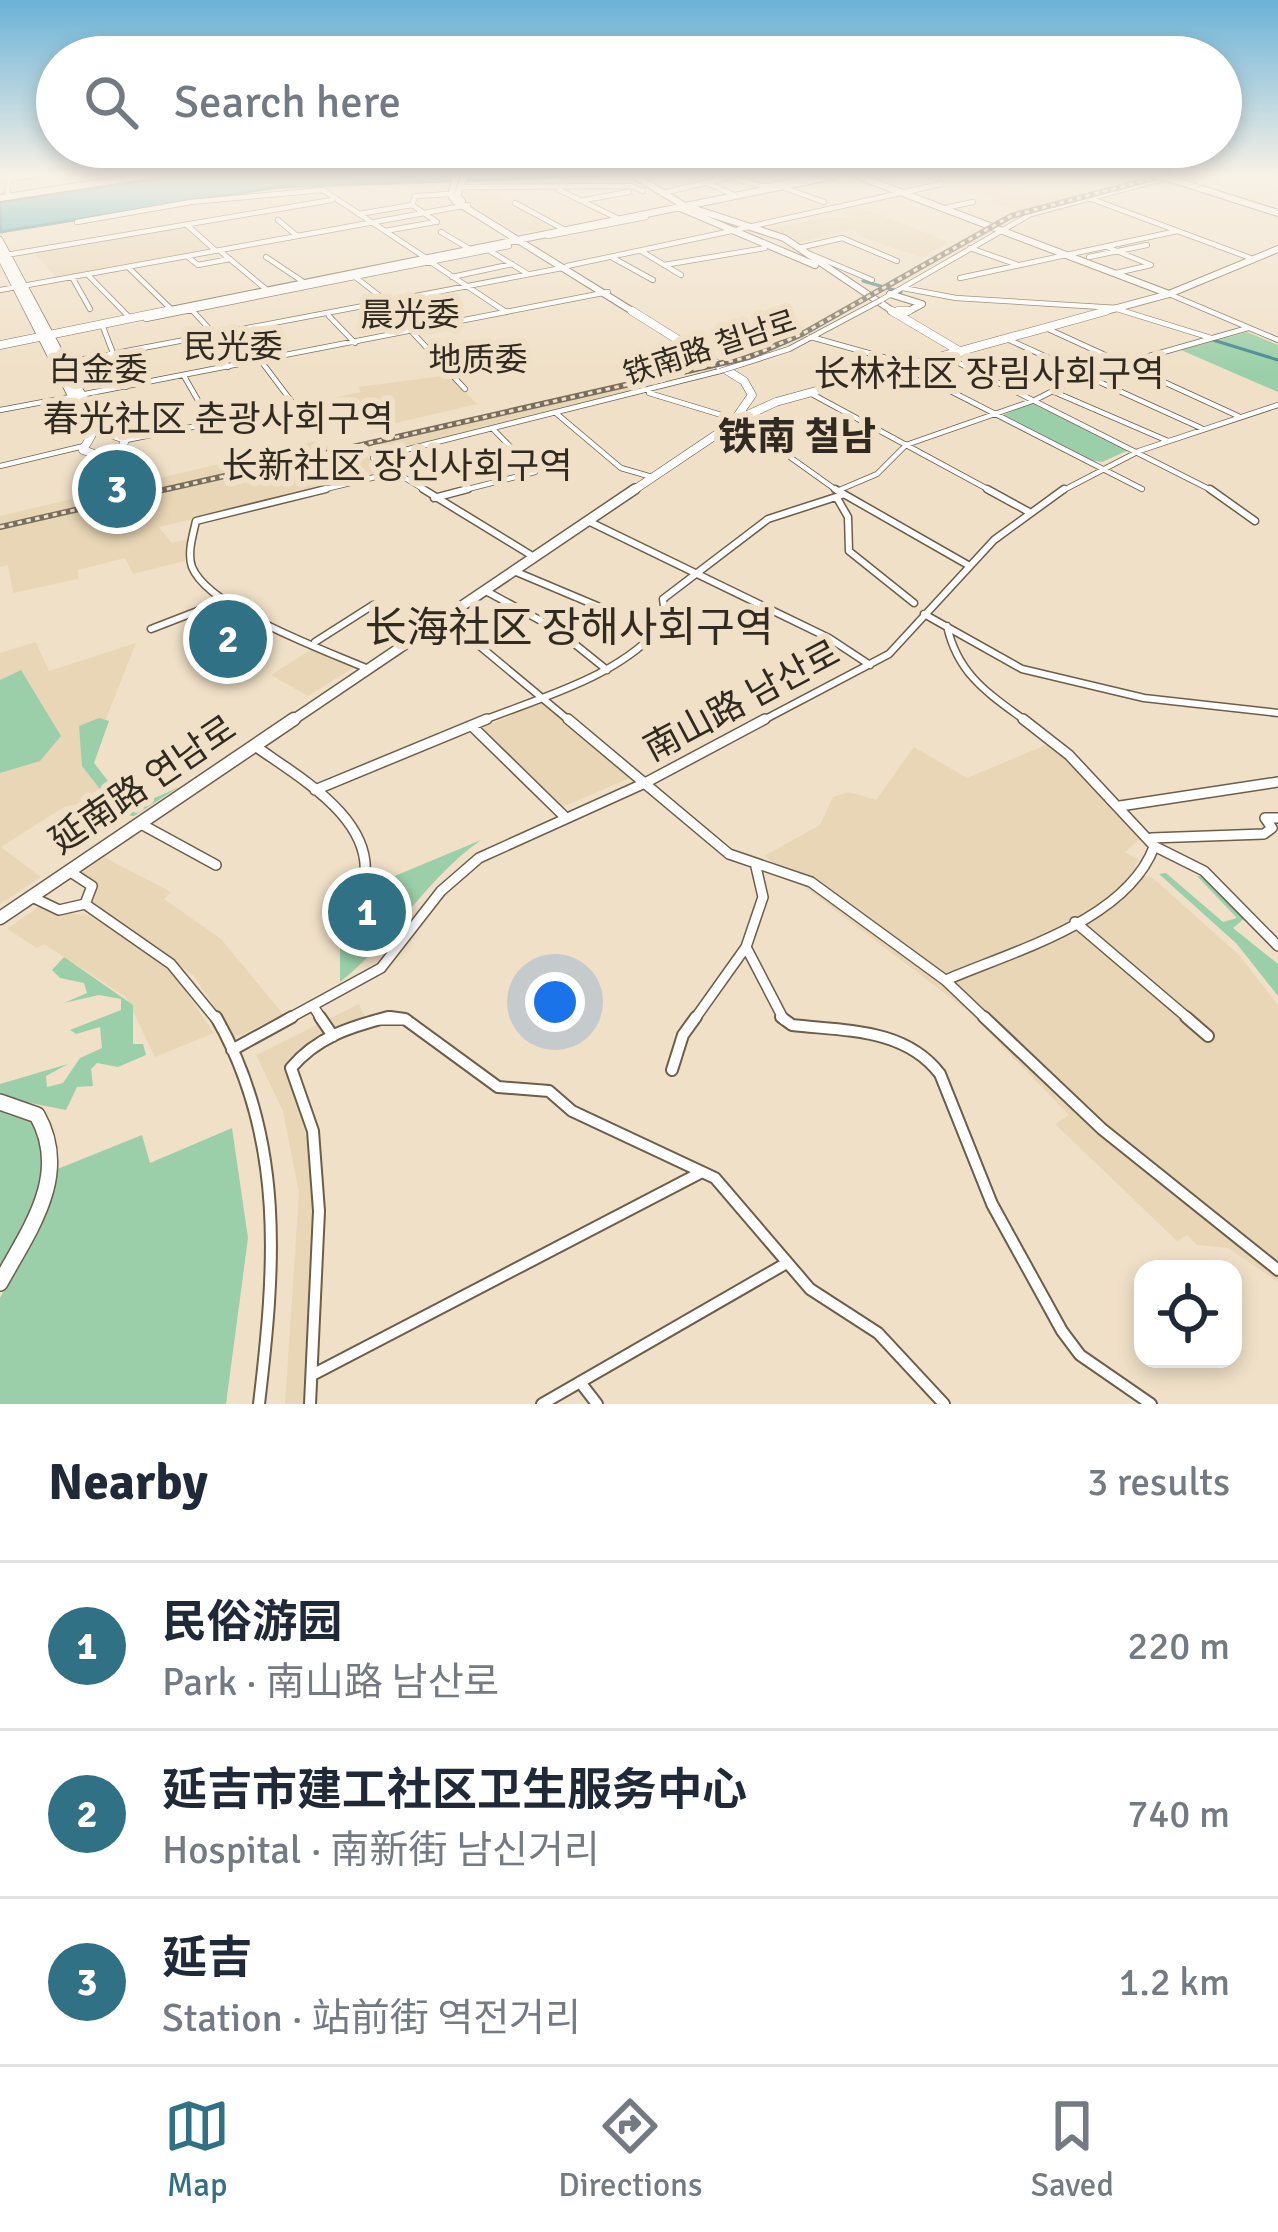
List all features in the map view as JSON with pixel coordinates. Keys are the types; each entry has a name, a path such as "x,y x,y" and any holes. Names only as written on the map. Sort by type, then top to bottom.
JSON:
{"main road":[{"path":"5,344 515,242"},
{"path":"5,344 516,242"},
{"path":"519,242 740,379 754,398 789,399"},
{"path":"754,242 778,254 821,264 856,282 959,352"},
{"path":"785,242 846,280 893,319 959,352"},
{"path":"1038,242 1169,294"},
{"path":"742,418 789,399 1169,294 1278,248"},
{"path":"778,254 803,250"},
{"path":"3,252 94,431 88,444"},
{"path":"896,290 922,304 905,316"},
{"path":"47,336 98,326"},
{"path":"47,336 66,363 78,396 108,435 126,440 116,452 88,444"},
{"name":"延南路 연남로","path":"0,918 742,418 754,398"},
{"path":"88,444 108,435"},
{"path":"0,1102 42,1121 54,1160 46,1191 0,1283"}],"street":[{"path":"21,286 10,277 3,252 77,242"},
{"path":"207,242 267,290 514,242"},
{"path":"0,290 266,242"},
{"path":"400,242 508,313"},
{"path":"457,242 468,248"},
{"path":"66,363 328,315 680,242"},
{"path":"803,250 831,242"},
{"path":"850,242 897,261"},
{"name":"铁南路 철남로","path":"392,473 373,458 650,393 812,337 882,304 896,290 979,242"},
{"path":"960,278 1130,242"},
{"path":"1206,242 1253,259"},
{"path":"1089,257 1147,245"},
{"path":"969,247 1018,266"},
{"path":"1106,247 1151,265 1116,273"},
{"path":"664,265 765,248"},
{"path":"490,249 530,275"},
{"path":"641,250 681,274"},
{"path":"187,256 198,265 230,259"},
{"path":"266,257 302,281"},
{"path":"611,257 653,280"},
{"path":"452,277 512,264"},
{"path":"803,268 821,264 872,280"},
{"path":"128,267 170,308"},
{"path":"88,274 128,316"},
{"path":"354,276 424,330"},
{"path":"0,279 10,277"},
{"path":"72,277 90,309"},
{"path":"896,290 944,300 1081,300 1211,338"},
{"path":"0,410 604,292"},
{"path":"1169,294 1278,340"},
{"path":"77,330 193,306 228,368"},
{"path":"328,315 355,343"},
{"path":"98,326 126,386"},
{"path":"1046,328 1239,416"},
{"path":"315,790 607,670 646,646 666,621 663,599 768,519 838,494 877,474 879,466 906,445 1035,400 1122,362 1249,328"},
{"path":"413,332 465,389"},
{"path":"812,337 904,367 1142,489"},
{"path":"1007,339 1202,429"},
{"path":"945,356 1206,486 1255,521"},
{"path":"261,361 296,406"},
{"path":"184,376 211,423"},
{"path":"1050,391 1168,441"},
{"path":"650,393 742,418 838,494 968,565"},
{"path":"810,393 1029,512"},
{"path":"126,440 324,401"},
{"name":"南山路 남산로","path":"232,1050 315,1009 381,968 455,875 498,848 645,783 889,654 968,565 1029,512 1139,451 1278,405"},
{"path":"557,414 621,468 652,477"},
{"path":"432,498 535,472 493,429"},
{"path":"0,466 88,444"},
{"path":"369,670 227,599 193,570 196,521 392,473 534,557"},
{"path":"838,494 848,517 849,551 914,603"},
{"path":"589,521 829,638 870,665"},
{"path":"513,570 602,608"},
{"path":"486,591 556,629 607,670"},
{"path":"151,628 227,599"},
{"path":"314,643 373,605"},
{"path":"924,614 1022,669 1144,698 1278,713"},
{"path":"446,618 729,854 811,882 945,980 1102,1130 1278,1270"},
{"path":"947,626 953,657 966,676 1069,755 1152,842 1204,871 1278,946"},
{"path":"474,728 566,818"},
{"path":"255,746 315,790 366,851 363,886"},
{"path":"1118,806 1278,782"},
{"path":"1152,842 1264,834 1272,828 1265,818 1278,818"},
{"path":"141,824 216,865"},
{"path":"945,980 1075,922 1144,872 1152,842"},
{"path":"755,866 763,884"},
{"path":"672,1070 683,1035 746,947 765,874 777,868"},
{"path":"70,871 92,886 85,904"},
{"path":"31,897 59,910 85,904 182,974 208,1004 232,1050 261,1123 276,1200 259,1404"},
{"path":"1075,922 1208,1036"},
{"path":"746,947 781,1018 793,1025 885,1038 933,1061 992,1204 1062,1331 1080,1355 1151,1404"},
{"path":"315,1009 333,1036"},
{"path":"310,1404 320,1211 313,1131 291,1068 304,1051 371,1018 405,1019 493,1084 549,1090 572,1111 720,1183 810,1289 891,1344 944,1404"},
{"path":"312,1375 701,1172"},
{"path":"542,1404 785,1264"},
{"path":"580,1382 597,1404"}],"shaded area":[{"path":"94,242 202,242 210,249 56,277 33,252"},
{"path":"875,242 949,242 923,258"},
{"path":"449,375 477,404 379,427 365,414 345,419 332,401 323,400 361,392 358,387"},
{"path":"631,382 642,391 367,456 381,472 375,476 159,527 172,543 188,539 185,561 133,574 125,558 78,570 78,579 13,593 8,565 0,567 0,516 316,441 335,449"},
{"path":"36,642 49,671 136,643 87,767 121,813 100,823 85,803 64,807 1,847 41,877 0,904 0,653"},
{"path":"312,649 353,668 308,696 271,675"},
{"path":"543,701 630,778 562,807 483,728"},
{"path":"1048,744 1097,787 1141,838 1125,852 1140,861 1134,865 1140,874 1153,878 1239,955 1278,1005 1278,1282 1228,1248 1197,1245 1187,1235 1177,1241 1055,1124 1069,1115 968,1011 764,856 820,825 833,797 849,792 876,800 914,747 967,778"},
{"path":"104,857 171,892 164,899 221,939 283,1014 235,1038 194,976 93,902 97,888 82,873"},
{"path":"41,905 57,913 89,915 149,955 174,974 214,1033 155,1057 126,997 44,944 37,948 7,929"},
{"path":"359,1004 365,1017 297,1052 286,1067 308,1143 316,1196 310,1404 285,1404 299,1193 283,1111 256,1055"}],"green space":[{"path":"1247,332 1278,345 1278,392 1181,350"},
{"path":"1033,402 1131,449 1102,462 1090,460 1001,416"},
{"path":"21,670 61,736 40,761 0,773 0,680"},
{"path":"99,718 109,721 94,763 130,809 179,787 134,816 120,815 82,766 79,726"},
{"path":"481,840 442,874 340,982 340,939 322,906 365,889 371,874 378,883"},
{"path":"1166,873 1223,922 1237,918 1197,876 1205,877 1245,918 1233,928 1278,964 1278,996 1237,944 1159,874"},
{"path":"64,957 133,1005 133,1044 143,1044 146,1055 118,1067 97,1063 91,1069 93,1086 77,1087 66,1110 0,1097 0,1084 68,1064 46,1076 47,1087 63,1083 80,1058 102,1048 100,1027 76,1034 70,1030 121,1010 121,999 99,995 64,1003 87,993 84,983 60,978 52,970"},
{"path":"0,1106 19,1108 46,1133 41,1192 0,1272"},
{"path":"232,1128 248,1238 226,1404 0,1404 0,1298 42,1215 55,1170 142,1135 150,1163"}],"waterway":[{"path":"863,281 901,292"},
{"path":"1213,340 1278,360"}],"railway":[{"path":"0,527 749,357 802,334 966,242"}],"place":[{"name":"延吉","path":"117,489"},
{"name":"延吉市建工社区卫生服务中心","path":"228,639"},
{"name":"民俗游园","path":"367,912"}],"district":[{"name":"晨光委","path":"410,315"},
{"name":"民光委","path":"233,347"},
{"name":"地质委","path":"478,360"},
{"name":"白金委","path":"98,370"},
{"name":"长林社区 장림사회구역","path":"989,374"},
{"name":"春光社区 춘광사회구역","path":"218,419"},
{"name":"铁南 철남","path":"797,437"},
{"name":"长新社区 장신사회구역","path":"397,466"},
{"name":"长海社区 장해사회구역","path":"569,628"}]}
